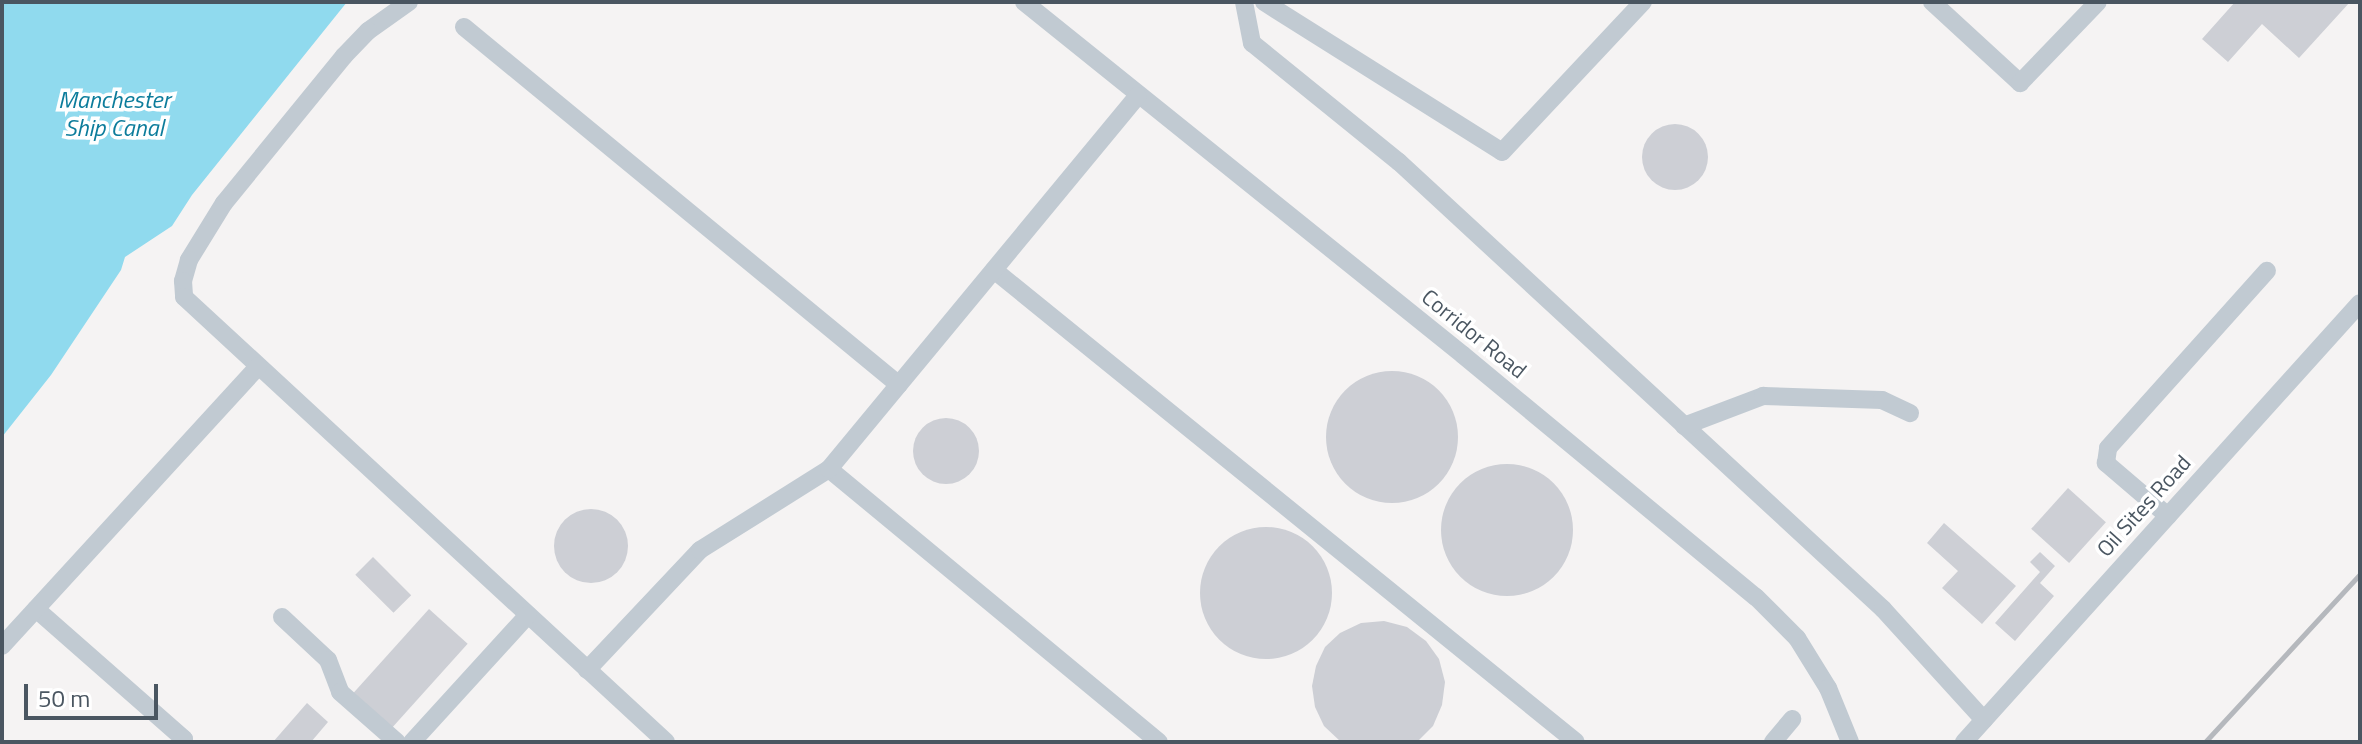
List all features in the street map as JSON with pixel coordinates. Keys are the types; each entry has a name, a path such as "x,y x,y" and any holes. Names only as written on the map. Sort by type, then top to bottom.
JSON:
{"lane":[{"path":"409,2 368,31 344,56 224,203 189,260 183,281 184,297 666,742"},
{"name":"Corridor Road","path":"1024,2 1463,355 1756,597 1797,638 1828,688 1850,742"},
{"path":"1244,2 1252,43 1399,162 1883,609 1984,720"},
{"path":"1264,2 1502,152 1643,2"},
{"path":"1932,2 2020,83 2098,2"},
{"path":"464,27 899,385"},
{"path":"587,670 700,550 829,469 1138,96"},
{"path":"994,270 1576,742"},
{"path":"2168,516 2106,463 2108,448 2267,271"},
{"name":"Oil Sites Road","path":"1964,742 2360,303"},
{"path":"2,646 258,367"},
{"path":"1684,426 1763,396 1882,400 1910,413"},
{"path":"829,469 1159,742"},
{"path":"36,609 184,741"},
{"path":"412,742 528,615"},
{"path":"282,617 328,660 340,692 397,742"},
{"path":"1773,742 1792,719"}],"water":[{"name":"Manchester Ship Canal","path":"2,2 347,2 192,195 172,226 125,257 121,270 51,375 2,437"}],"building":[{"path":"2235,2 2350,2 2299,58 2262,24 2228,62 2202,39"},
{"path":"1675,124 1688,127 1698,134 1705,144 1708,157 1705,170 1698,180 1688,187 1675,190 1662,187 1652,180 1645,170 1642,157 1645,144 1652,134 1662,127"},
{"path":"1392,371 1417,376 1439,390 1453,412 1458,437 1453,462 1439,484 1417,498 1392,503 1367,498 1345,484 1331,462 1326,437 1331,412 1345,390 1367,376"},
{"path":"946,418 959,421 969,428 976,438 979,451 976,464 969,474 959,481 946,484 933,481 923,474 916,464 913,451 916,438 923,428 933,421"},
{"path":"1507,464 1532,469 1554,483 1568,505 1573,530 1568,555 1554,577 1532,591 1507,596 1482,591 1460,577 1446,555 1441,530 1446,505 1460,483 1482,469"},
{"path":"2068,488 2106,522 2069,563 2031,529"},
{"path":"584,509 598,509 612,515 622,525 628,546 622,567 612,577 598,583 584,583 570,577 560,567 554,553 554,539 560,525 570,515"},
{"path":"1944,523 2016,586 1982,624 1942,588 1958,571 1927,543"},
{"path":"1266,527 1291,532 1313,546 1327,568 1332,593 1327,618 1313,640 1291,654 1266,659 1241,654 1219,640 1205,618 1200,593 1205,568 1219,546 1241,532"},
{"path":"2040,552 2055,566 2040,583 2054,596 2015,641 1995,623 2040,572 2030,562"},
{"path":"373,557 411,595 394,613 355,575"},
{"path":"429,609 468,644 391,729 353,694"},
{"path":"1384,621 1407,627 1426,641 1439,659 1445,682 1442,705 1433,726 1417,742 1341,742 1324,726 1315,707 1312,686 1316,666 1325,647 1340,633 1361,623"},
{"path":"307,703 328,722 311,742 273,742"}],"railway":[{"path":"2205,742 2360,574"}]}
